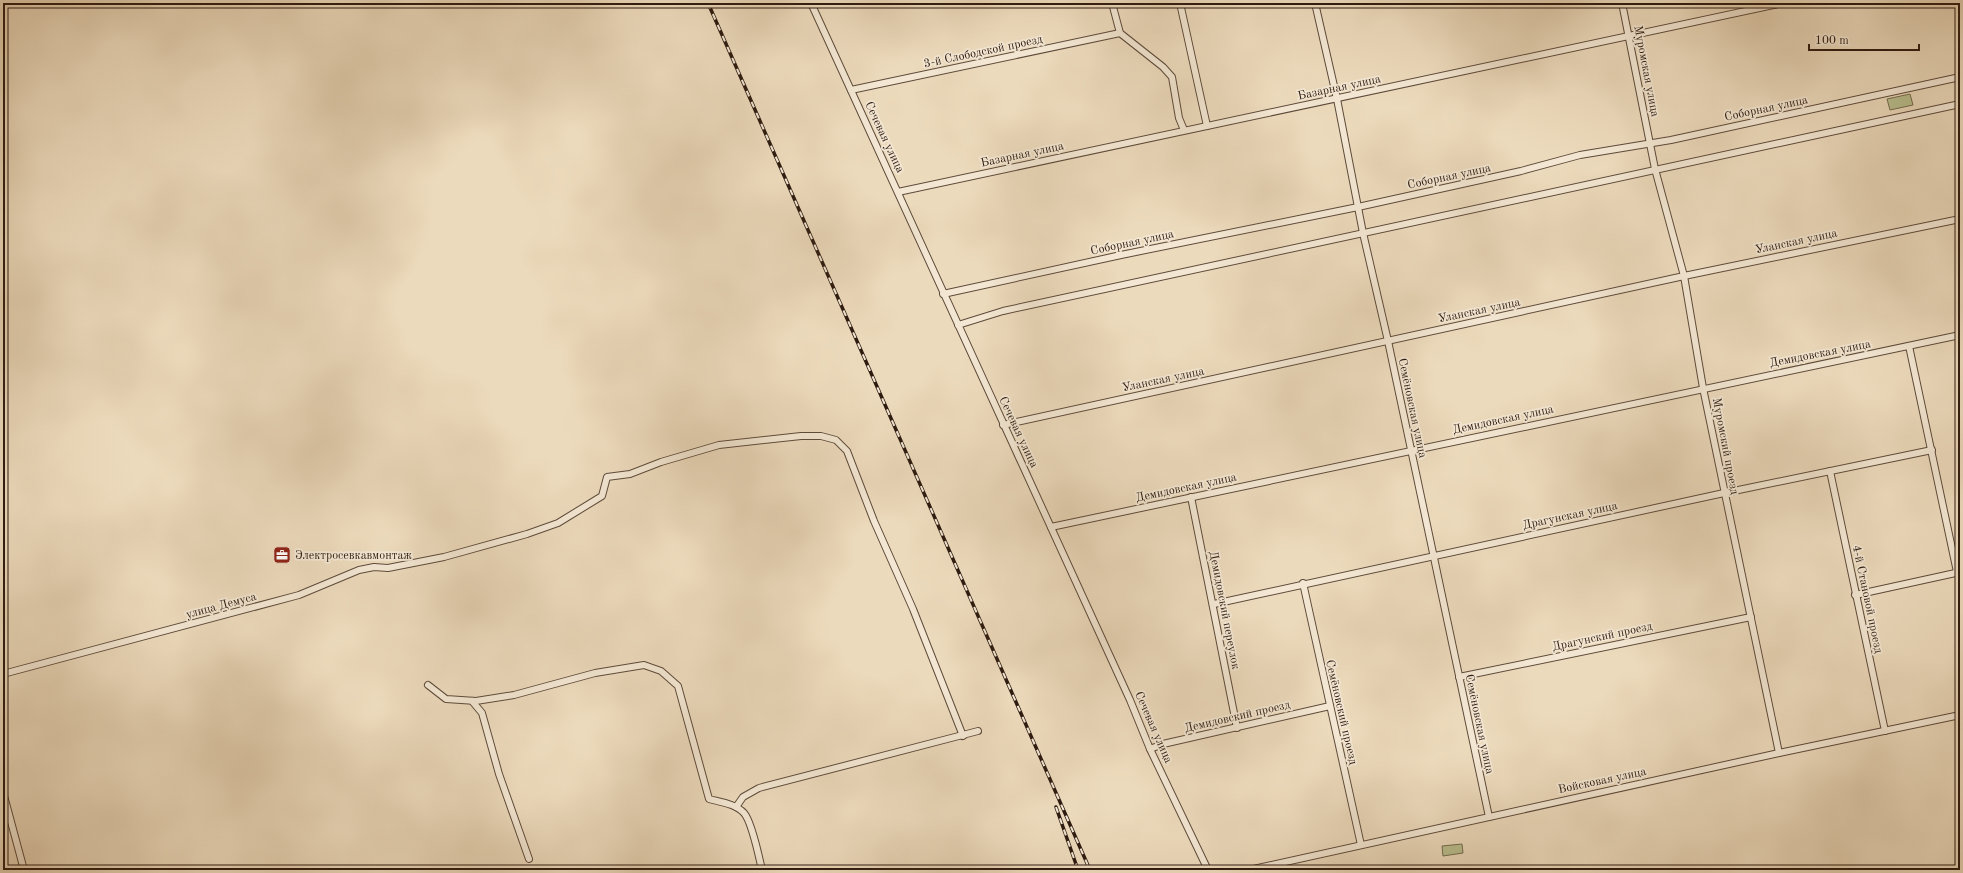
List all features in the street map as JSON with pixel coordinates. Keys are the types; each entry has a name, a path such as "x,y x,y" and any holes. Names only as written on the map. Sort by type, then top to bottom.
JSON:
{"street":[{"name":"Сечевая улица","path":"812,3 943,294 1051,527 1150,749 1208,870"},
{"path":"1112,3 1120,33 1163,67 1172,77 1180,118 1184,130"},
{"path":"1180,3 1207,126"},
{"name":"Семёновская улица","path":"1315,3 1337,99 1363,233 1388,341 1489,817"},
{"name":"Муромская улица","path":"1622,3 1650,144"},
{"name":"Базарная улица","path":"898,192 1783,3"},
{"name":"3-й Слободской проезд","path":"851,90 1120,33"},
{"name":"Соборная улица","path":"943,294 1121,255 1358,207 1521,171 1580,155 1650,144 1960,78"},
{"path":"958,325 1003,311 1960,104"},
{"name":"Муромский проезд","path":"1650,144 1655,169 1684,276 1703,388 1779,752"},
{"name":"Уланская улица","path":"1003,425 1684,276 1960,218"},
{"name":"Демидовская улица","path":"1051,527 1703,388 1960,335"},
{"path":"1855,595 1959,572 1909,346"},
{"name":"улица Демуса","path":"3,674 299,595 359,570 374,567 388,568 444,557 527,534 558,523 602,496 606,477 630,474 661,462 719,446 800,436 821,436 836,440 847,451 874,522 913,609 963,736"},
{"name":"Драгунская улица","path":"1214,604 1303,583 1932,450"},
{"name":"4-й Становой проезд","path":"1830,471 1855,595 1885,731"},
{"name":"Демидовский переулок","path":"1191,497 1214,604 1237,728"},
{"name":"Семёновский проезд","path":"1303,583 1361,845"},
{"name":"Драгунский проезд","path":"1459,677 1751,617"},
{"path":"428,685 446,699 472,701 514,695 595,673 644,666 661,671 678,686 709,799 736,807 745,813 762,870"},
{"path":"472,701 482,713 499,774 529,859"},
{"name":"Демидовский проезд","path":"1150,749 1163,744 1330,706"},
{"name":"Войсковая улица","path":"1249,870 1779,752 1960,715"},
{"path":"736,807 743,797 759,788 978,731"},
{"path":"3,792 24,870"}],"green space":[{"path":"1910,94 1913,105 1890,110 1887,99"},
{"path":"1462,844 1463,853 1443,856 1442,846"}],"railway":[{"path":"708,3 1090,870"},
{"path":"1056,807 1078,870"}],"place":[{"name":"Электросевкавмонтаж","path":"282,555"}]}
